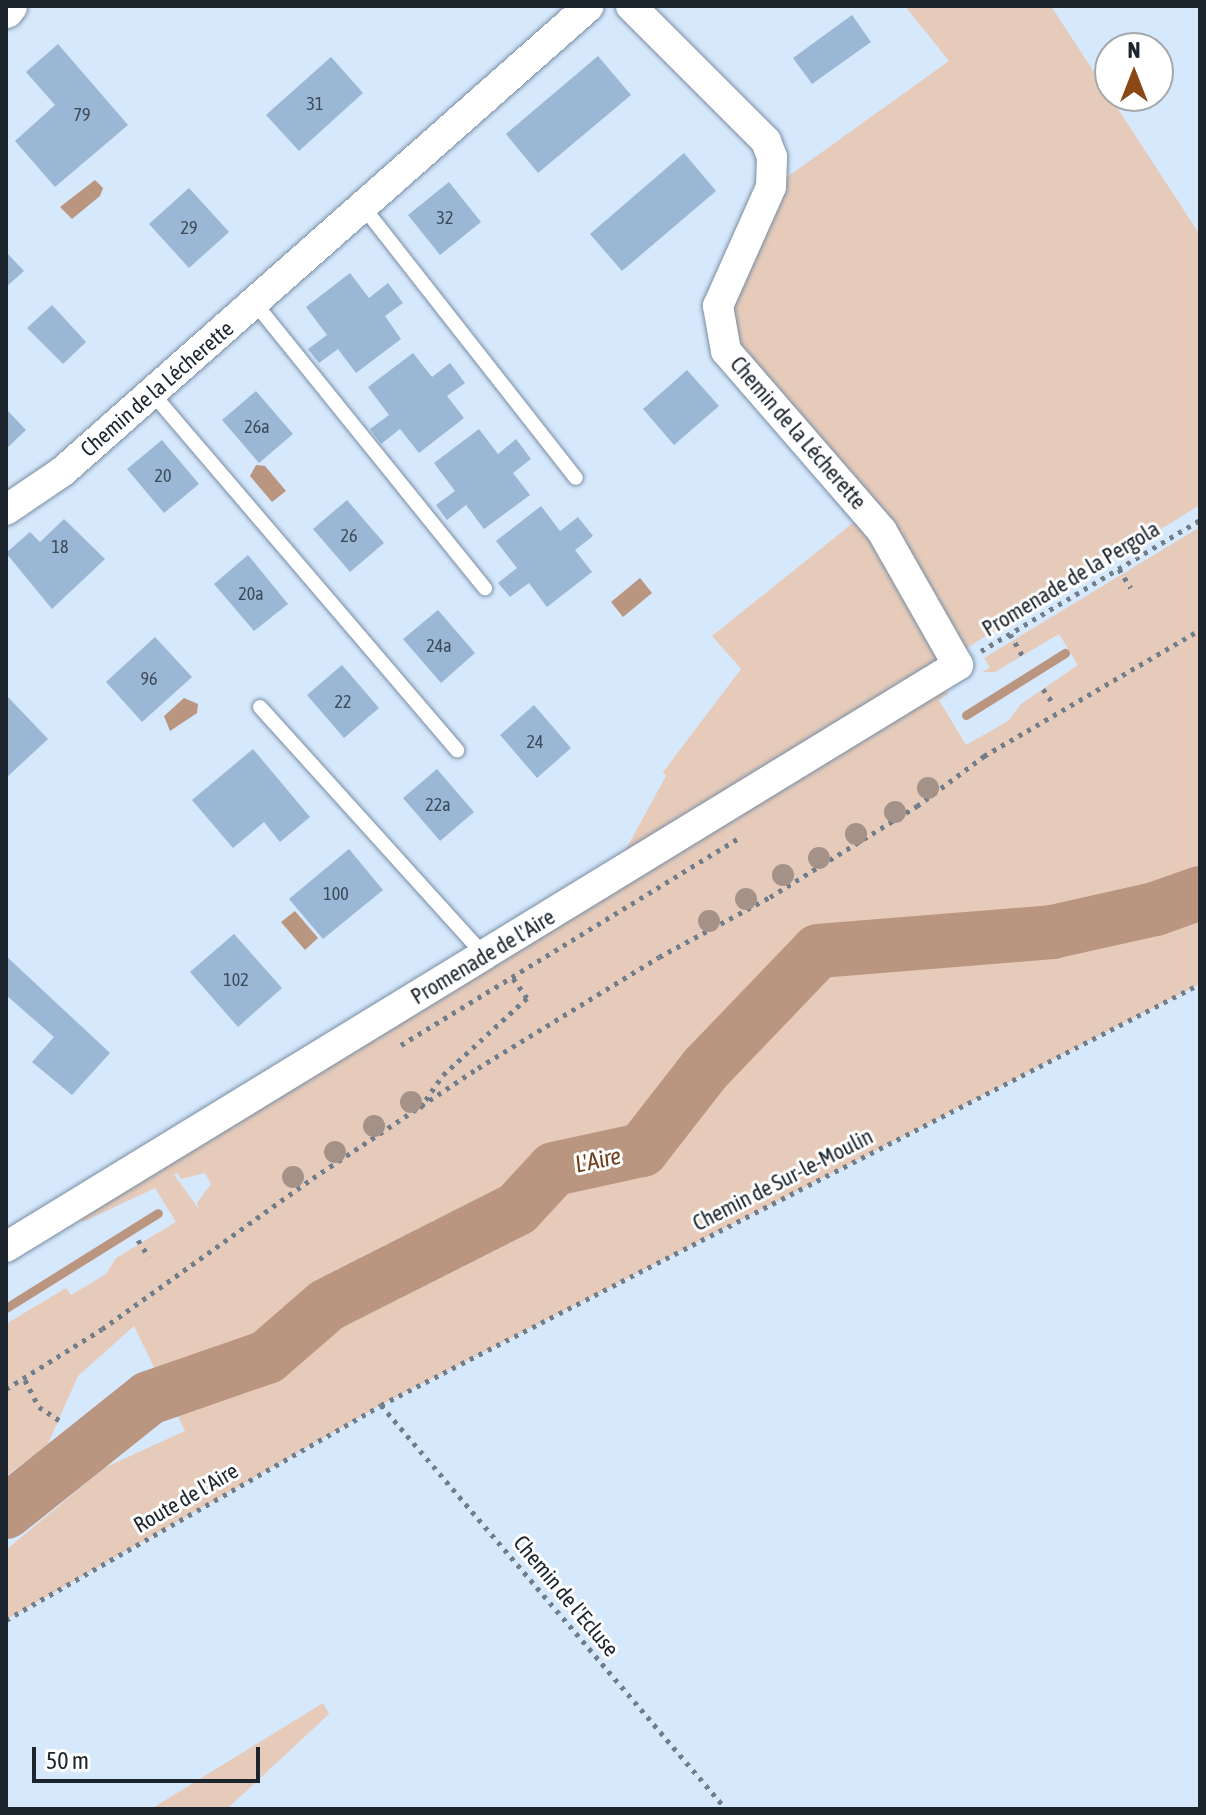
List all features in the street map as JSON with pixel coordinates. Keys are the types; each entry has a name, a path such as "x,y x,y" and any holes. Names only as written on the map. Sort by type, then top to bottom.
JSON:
{"street":[{"name":"Chemin de la Lécherette","path":"6,510 62,472 254,302 360,203 471,115 589,6"},
{"name":"Chemin de la Lécherette","path":"631,6 766,141 772,157 771,187 718,306 726,351 882,531 958,665"},
{"name":"Promenade de l'Aire","path":"6,1247 958,665"}],"lane":[{"path":"360,203 576,478"},
{"path":"254,302 485,588"},
{"path":"152,393 457,750"},
{"path":"260,707 486,956"}],"path":[{"name":"Promenade de la Pergola","path":"958,665 1200,520"},
{"path":"1119,569 1131,588"},
{"path":"6,1389 25,1380 191,1268 313,1178 418,1112 478,1068 917,806 984,756 1200,630"},
{"path":"1010,634 1024,658"},
{"path":"1043,689 1052,702"},
{"path":"396,1047 743,835"},
{"path":"418,1112 443,1075 527,998 513,978"},
{"name":"Chemin de Sur-le-Moulin","path":"381,1405 1200,984"},
{"path":"138,1240 149,1257"},
{"path":"25,1380 39,1407 59,1420"},
{"name":"Route de l'Aire","path":"6,1620 381,1405"},
{"name":"Chemin de l'Ecluse","path":"381,1405 726,1809"}],"shaded area":[{"path":"905,6 1051,6 1094,72 1094,112 1120,112 1200,235 1200,505 620,860 666,776 663,772 741,669 712,636 874,506 740,350 730,329 732,297 783,180 949,61"},
{"path":"95,180 103,188 100,196 72,219 60,207"},
{"path":"256,465 265,466 286,491 272,502 250,476"},
{"path":"1200,527 1200,984 381,1405 6,1620 6,1550 104,1468 185,1431 134,1326 78,1376 47,1446 6,1476 6,1324 66,1288 71,1295 106,1274 116,1258 176,1222 155,1188 83,1222 77,1213 942,684 948,694 939,700 966,745 1008,721 1021,704 1078,665 1059,634 995,672 983,672 990,667 984,658","holes":["177,1173 181,1179 205,1173 211,1184 197,1203 199,1209 174,1175"]},
{"path":"640,578 652,593 623,617 611,602"},
{"path":"184,698 198,704 197,713 170,731 164,716"},
{"path":"295,911 318,938 305,950 281,922"},
{"path":"323,1703 329,1714 227,1809 151,1809"}],"building":[{"path":"852,15 871,42 812,84 793,58"},
{"path":"58,44 128,125 55,187 15,141 55,105 26,72"},
{"path":"598,56 631,95 538,173 506,134"},
{"path":"331,57 363,93 299,151 266,115"},
{"path":"684,153 716,191 622,271 590,234"},
{"path":"449,182 481,222 440,255 408,215"},
{"path":"189,188 229,232 189,268 149,224"},
{"path":"6,252 24,271 6,287"},
{"path":"350,273 369,298 388,283 403,303 385,316 401,339 356,373 338,349 319,363 308,349 327,335 306,307"},
{"path":"52,305 86,342 63,364 27,328"},
{"path":"413,353 432,377 450,363 465,383 447,396 464,418 419,453 400,429 381,444 370,429 389,415 368,387"},
{"path":"687,370 719,406 674,445 643,409"},
{"path":"256,391 293,434 259,463 222,420"},
{"path":"6,409 26,430 6,449"},
{"path":"479,429 498,454 516,439 531,459 513,473 530,495 484,529 466,505 447,520 436,505 455,491 434,463"},
{"path":"162,440 199,484 164,513 127,469"},
{"path":"347,500 384,543 350,572 313,529"},
{"path":"541,506 560,531 578,517 593,536 575,550 592,572 547,607 529,583 510,597 498,583 517,568 496,541"},
{"path":"64,519 105,559 52,609 6,553 30,532 40,542"},
{"path":"248,555 288,604 254,631 214,584"},
{"path":"438,610 475,653 441,683 403,639"},
{"path":"155,637 192,677 142,722 106,682"},
{"path":"342,665 379,708 344,738 307,695"},
{"path":"6,695 48,739 6,778"},
{"path":"534,705 571,748 537,778 500,735"},
{"path":"253,749 310,817 280,842 264,822 233,848 192,800"},
{"path":"437,769 474,812 440,841 403,798"},
{"path":"349,849 383,890 323,939 289,899"},
{"path":"234,934 282,988 238,1027 190,972"},
{"path":"6,956 110,1053 72,1095 32,1062 54,1037 6,995"}],"waterway":[{"path":"966,715 1065,653"},
{"name":"L'Aire","path":"6,1512 149,1398 267,1357 327,1305 517,1209 554,1169 642,1150 705,1069 818,951 1052,932 1155,909 1200,893"},
{"path":"6,1308 158,1213"}]}
